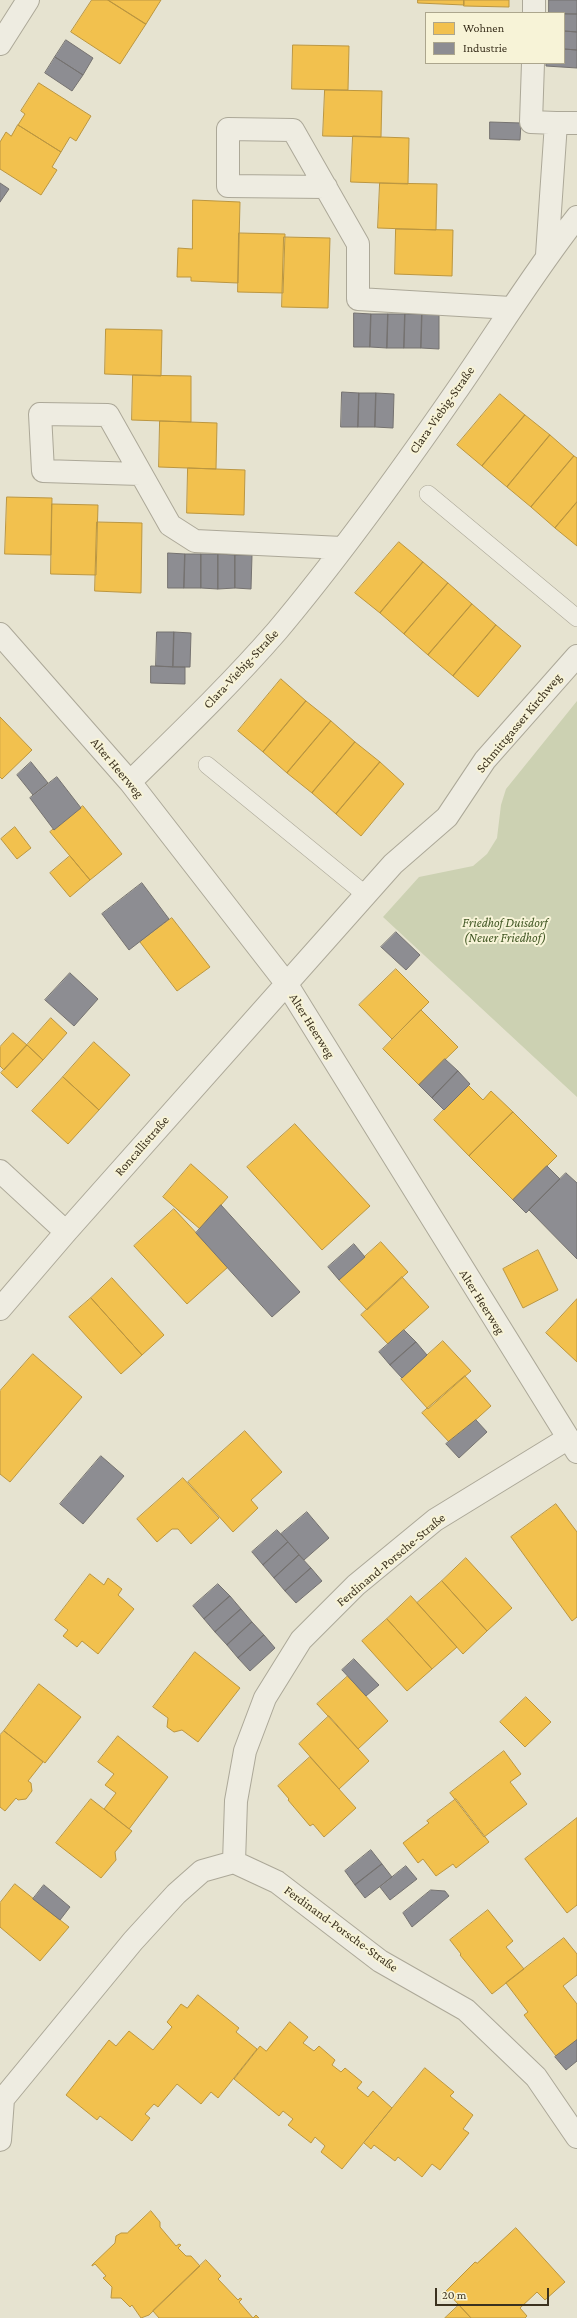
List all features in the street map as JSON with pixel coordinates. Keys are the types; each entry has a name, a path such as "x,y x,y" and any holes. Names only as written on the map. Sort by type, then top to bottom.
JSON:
{"street":[{"path":"0,44 28,0"},
{"path":"534,0 534,12"},
{"path":"533,64 531,122 577,123"},
{"path":"547,255 556,123"},
{"path":"326,187 228,186 228,129 293,130 326,187 358,244 358,299 511,308"},
{"name":"Clara-Viebig-Straße","path":"130,782 204,709 276,631 342,548 456,392 547,255 577,217"},
{"path":"140,474 43,471 40,414 108,416 170,525 195,541 342,548"},
{"name":"Alter Heerweg","path":"0,634 130,782 286,983 572,1446"},
{"name":"Schmittgasser Kirchweg","path":"286,983 393,864 447,817 485,760 577,656"},
{"name":"Roncallistraße","path":"0,1309 286,983"},
{"path":"0,1171 66,1232"},
{"name":"Ferdinand-Porsche-Straße","path":"572,1446 435,1520 356,1585 301,1640 265,1698 245,1751 236,1801 234,1862 277,1882 380,1960 466,2010 536,2077 577,2137"},
{"path":"0,2140 2,2100 132,1941 176,1894 202,1871 234,1862"}],"lane":[{"path":"428,494 577,618"},
{"path":"207,765 366,895"}],"green space":[{"name":"Friedhof Duisdorf (Neuer Friedhof)","path":"577,701 577,1097 383,917 419,877 473,866 487,854 497,838 501,805 506,789"}],"building: Wohnen":[{"path":"92,0 108,0 146,24 120,64 71,32"},
{"path":"108,0 161,0 146,24"},
{"path":"418,0 464,0 464,5 418,3"},
{"path":"464,0 509,0 509,7 464,6"},
{"path":"293,45 349,46 348,90 292,89"},
{"path":"39,83 91,116 76,141 70,137 61,152 18,125 25,114 21,111"},
{"path":"325,90 382,91 381,137 323,136"},
{"path":"18,125 61,152 52,167 57,170 41,195 0,169 0,142 6,132 11,136"},
{"path":"353,136 409,138 408,184 351,182"},
{"path":"380,183 437,184 436,230 378,228"},
{"path":"193,200 240,202 238,283 191,281 191,277 177,277 178,248 192,249"},
{"path":"396,229 453,230 452,276 395,274"},
{"path":"239,233 285,234 283,293 238,292"},
{"path":"284,237 330,238 328,308 282,307"},
{"path":"106,329 162,330 161,376 105,374"},
{"path":"133,375 191,376 191,422 132,420"},
{"path":"500,394 525,415 482,466 457,445"},
{"path":"525,415 550,435 507,487 482,466"},
{"path":"160,421 217,423 216,469 159,467"},
{"path":"550,435 574,456 531,507 507,487"},
{"path":"574,456 577,458 577,502 555,528 531,507"},
{"path":"188,468 245,470 244,515 187,513"},
{"path":"7,497 52,498 51,555 5,554"},
{"path":"577,502 577,546 555,528"},
{"path":"52,504 98,505 96,575 51,574"},
{"path":"97,522 142,523 141,593 95,591"},
{"path":"399,542 423,562 380,613 355,593"},
{"path":"423,562 448,583 404,634 380,613"},
{"path":"448,583 472,604 428,655 404,634"},
{"path":"472,604 496,625 453,676 428,655"},
{"path":"496,625 521,646 478,697 453,676"},
{"path":"281,679 306,701 263,752 238,731"},
{"path":"306,701 331,721 287,773 263,752"},
{"path":"0,717 32,750 2,779 0,777"},
{"path":"331,721 355,742 312,793 287,773"},
{"path":"355,742 380,762 336,814 312,793"},
{"path":"380,762 404,784 361,836 336,814"},
{"path":"83,806 122,854 90,880 50,832"},
{"path":"15,827 31,848 17,859 1,839"},
{"path":"70,856 90,880 70,897 50,873"},
{"path":"172,918 210,967 177,991 140,942"},
{"path":"396,969 429,1002 392,1039 359,1005"},
{"path":"421,1010 458,1047 419,1085 383,1049"},
{"path":"51,1018 67,1033 43,1060 27,1045"},
{"path":"13,1033 27,1045 4,1070 0,1066 0,1047"},
{"path":"94,1042 130,1075 99,1110 63,1077"},
{"path":"27,1045 43,1060 17,1088 1,1073"},
{"path":"63,1077 99,1110 68,1144 32,1111"},
{"path":"468,1085 483,1100 491,1091 513,1112 469,1156 434,1120"},
{"path":"513,1112 557,1156 513,1200 469,1156"},
{"path":"295,1124 370,1206 322,1250 247,1167"},
{"path":"191,1164 228,1197 200,1229 163,1197"},
{"path":"174,1209 228,1267 187,1304 134,1246"},
{"path":"381,1242 408,1272 367,1310 339,1280"},
{"path":"538,1250 558,1290 523,1308 503,1269"},
{"path":"402,1277 429,1307 388,1344 361,1315"},
{"path":"112,1278 164,1335 142,1355 91,1298"},
{"path":"91,1298 142,1355 121,1374 69,1317"},
{"path":"577,1299 577,1362 546,1333"},
{"path":"443,1341 471,1371 428,1409 401,1379"},
{"path":"33,1354 82,1397 10,1482 0,1474 0,1391"},
{"path":"465,1376 491,1406 450,1443 422,1413"},
{"path":"245,1431 282,1472 251,1500 258,1508 233,1532 188,1482"},
{"path":"183,1478 219,1518 191,1544 178,1529 172,1529 157,1542 137,1519"},
{"path":"556,1504 577,1532 577,1617 572,1621 511,1537"},
{"path":"466,1558 512,1608 487,1631 442,1581"},
{"path":"90,1574 104,1585 108,1578 122,1589 118,1595 134,1609 98,1654 82,1641 77,1647 63,1636 68,1630 55,1620"},
{"path":"442,1581 487,1631 463,1654 417,1603"},
{"path":"411,1596 457,1647 432,1669 387,1619"},
{"path":"387,1619 432,1669 407,1691 362,1641"},
{"path":"195,1652 240,1688 198,1742 182,1730 174,1732 167,1727 168,1718 153,1707"},
{"path":"348,1676 388,1721 358,1749 317,1704"},
{"path":"39,1684 81,1717 45,1763 4,1731"},
{"path":"526,1697 551,1722 525,1747 500,1722"},
{"path":"329,1716 369,1761 339,1789 299,1744"},
{"path":"4,1731 43,1762 28,1781 31,1783 32,1791 26,1799 18,1800 16,1798 5,1811 0,1807 0,1735"},
{"path":"118,1736 168,1777 129,1829 104,1809 116,1793 105,1785 114,1774 98,1762"},
{"path":"504,1751 521,1774 510,1782 527,1804 484,1837 450,1793"},
{"path":"310,1757 356,1808 324,1837 313,1824 310,1826 278,1786"},
{"path":"91,1799 132,1831 115,1852 116,1860 101,1878 56,1843"},
{"path":"456,1799 489,1842 456,1868 453,1864 436,1876 423,1859 418,1863 403,1843 429,1823 427,1821"},
{"path":"577,1818 577,1905 567,1913 525,1859"},
{"path":"15,1884 69,1927 40,1961 0,1927 0,1903"},
{"path":"488,1910 513,1941 506,1947 524,1969 492,1994 460,1955 461,1954 450,1940"},
{"path":"564,1938 577,1954 577,1975 563,1986 577,2004 577,2040 556,2056 524,2015 528,2012 506,1983"},
{"path":"198,1995 239,2028 236,2032 257,2049 218,2098 211,2092 201,2104 177,2084 158,2107 154,2104 145,2114 150,2118 132,2141 100,2116 97,2120 66,2095 109,2040 116,2046 129,2031 153,2050 172,2027 167,2022 181,2004 187,2008"},
{"path":"290,2022 308,2037 303,2043 314,2051 319,2046 335,2060 332,2065 341,2072 345,2068 362,2082 357,2088 368,2097 373,2091 392,2108 342,2169 321,2152 325,2146 315,2137 311,2143 288,2125 293,2119 283,2111 279,2116 234,2079 260,2046 266,2051"},
{"path":"425,2068 454,2092 450,2096 473,2115 463,2129 469,2133 440,2170 432,2164 422,2177 398,2157 395,2161 374,2145 371,2149 364,2143"},
{"path":"151,2211 160,2222 160,2227 176,2246 179,2244 181,2245 178,2248 186,2256 191,2256 200,2266 149,2315 141,2318 132,2305 130,2307 121,2298 111,2298 112,2287 103,2278 106,2276 95,2264 92,2265 115,2243 116,2236 121,2233 127,2233"},
{"path":"516,2228 565,2282 545,2300 537,2292 520,2308 527,2316 525,2318 471,2318 446,2291 475,2262 477,2263"},
{"path":"206,2260 221,2276 218,2279 238,2300 240,2298 242,2299 239,2302 253,2318 159,2318 153,2311"},
{"path":"459,2305 471,2318 445,2318"}],"building: Industrie":[{"path":"549,0 577,0 577,14 549,12"},
{"path":"565,14 577,14 577,32 565,31"},
{"path":"565,31 577,32 577,50 565,49"},
{"path":"66,40 93,58 83,75 55,57"},
{"path":"565,49 577,50 577,68 546,66 546,64 565,64"},
{"path":"55,57 83,75 72,91 45,73"},
{"path":"490,122 521,123 520,140 490,139"},
{"path":"0,183 9,189 0,202"},
{"path":"354,313 371,314 370,347 354,347"},
{"path":"371,314 388,314 387,348 370,347"},
{"path":"388,314 405,314 404,348 387,348"},
{"path":"405,314 422,314 421,348 404,348"},
{"path":"422,314 439,315 439,349 421,348"},
{"path":"342,392 359,393 358,427 341,427"},
{"path":"359,393 376,393 375,427 358,427"},
{"path":"376,393 394,394 393,428 375,427"},
{"path":"168,553 185,554 184,588 168,588"},
{"path":"185,554 201,554 201,588 184,588"},
{"path":"201,554 218,554 218,589 201,588"},
{"path":"218,554 235,555 235,588 218,589"},
{"path":"235,555 252,555 251,589 235,588"},
{"path":"157,632 174,632 173,667 156,666"},
{"path":"174,632 191,633 190,667 173,667"},
{"path":"151,666 185,667 185,684 151,683"},
{"path":"31,762 48,783 33,795 17,775"},
{"path":"57,777 81,808 54,830 30,798"},
{"path":"142,883 169,919 129,950 102,914"},
{"path":"396,932 420,955 406,970 381,947"},
{"path":"70,973 98,999 74,1026 45,1000"},
{"path":"445,1059 458,1071 432,1098 419,1085"},
{"path":"458,1071 470,1084 444,1110 432,1098"},
{"path":"547,1166 560,1179 526,1213 513,1200"},
{"path":"566,1173 577,1183 577,1259 529,1210"},
{"path":"221,1205 300,1292 272,1317 196,1233"},
{"path":"354,1244 365,1257 339,1280 328,1267"},
{"path":"404,1330 416,1342 390,1365 379,1352"},
{"path":"416,1342 427,1355 402,1378 390,1365"},
{"path":"476,1420 487,1432 459,1458 446,1444"},
{"path":"101,1456 124,1476 83,1524 60,1504"},
{"path":"307,1512 329,1538 304,1560 281,1534"},
{"path":"277,1530 288,1542 263,1565 252,1552"},
{"path":"288,1542 299,1555 274,1578 263,1565"},
{"path":"299,1555 311,1568 285,1591 274,1578"},
{"path":"311,1568 322,1581 296,1603 285,1591"},
{"path":"218,1584 230,1596 204,1619 193,1606"},
{"path":"230,1596 241,1609 215,1632 204,1619"},
{"path":"241,1609 252,1622 227,1645 215,1632"},
{"path":"252,1622 264,1635 238,1658 227,1645"},
{"path":"264,1635 275,1648 250,1671 238,1658"},
{"path":"354,1659 379,1685 366,1696 342,1670"},
{"path":"371,1850 382,1864 355,1885 345,1871"},
{"path":"382,1864 392,1877 365,1898 355,1885"},
{"path":"406,1866 417,1879 390,1900 380,1887"},
{"path":"44,1885 70,1907 60,1920 33,1899"},
{"path":"431,1890 445,1891 449,1896 412,1927 403,1913"},
{"path":"577,2040 577,2061 566,2070 555,2057"}]}
